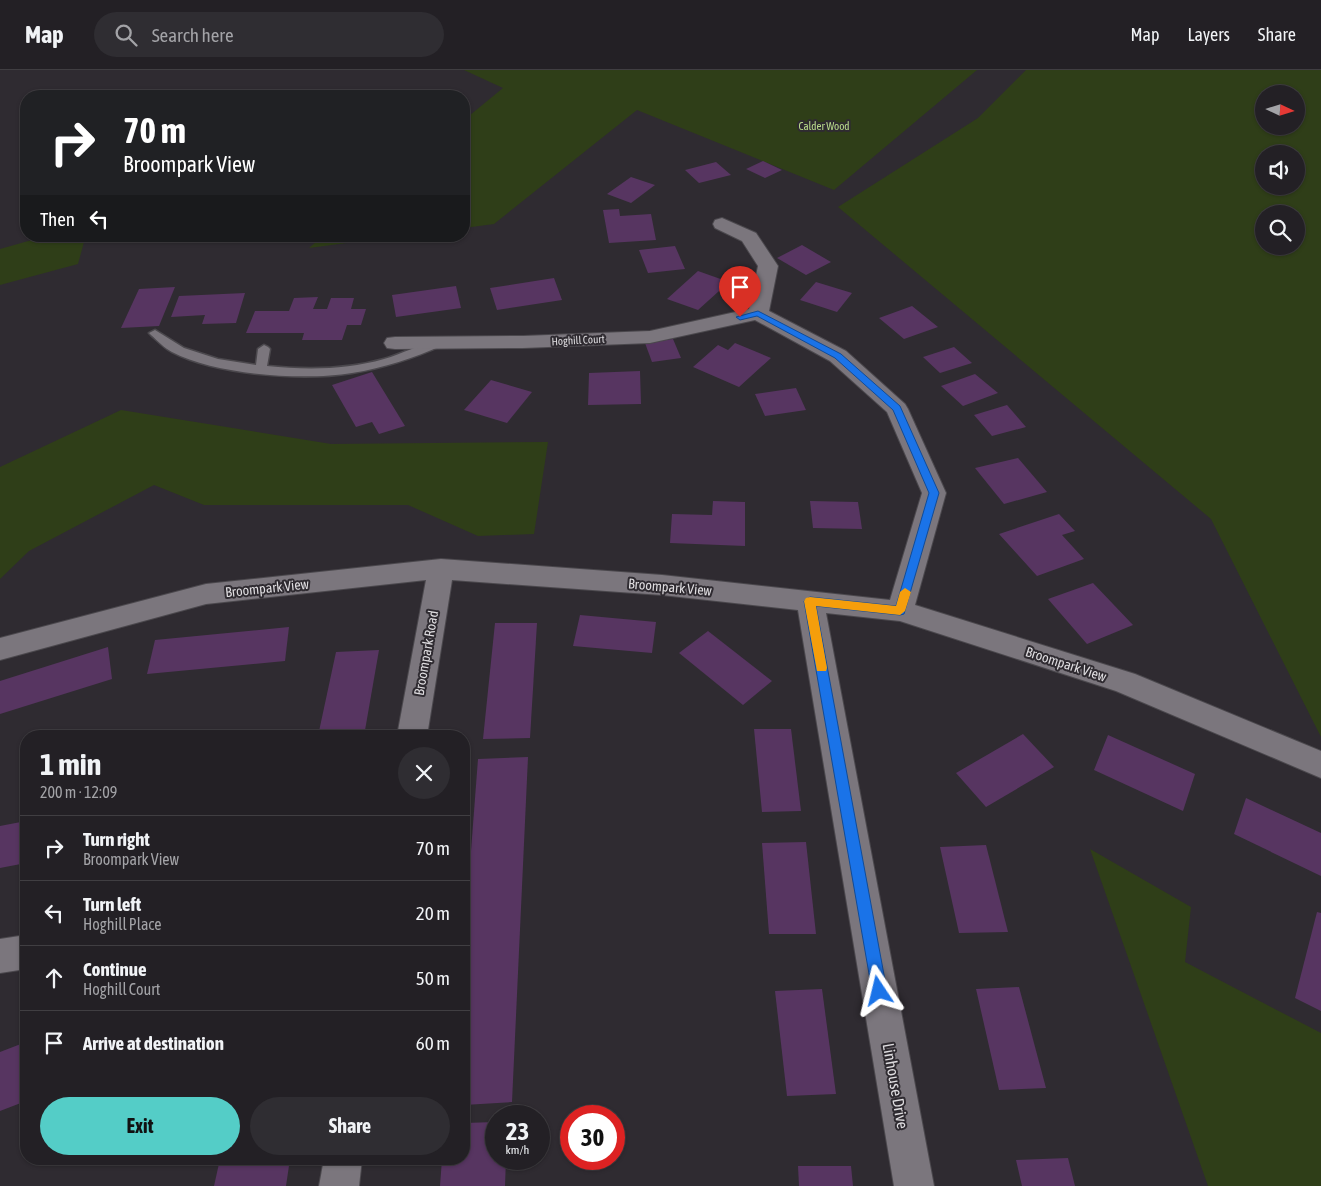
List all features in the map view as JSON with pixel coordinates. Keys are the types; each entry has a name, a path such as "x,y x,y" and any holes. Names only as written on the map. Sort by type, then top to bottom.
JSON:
{"street":[{"path":"722,224 749,237 768,266 758,313 838,356 897,408 934,493 900,611"},
{"name":"Hoghill Court","path":"395,343 522,342 650,337 758,313"},
{"name":"Broompark View","path":"0,648 206,594 440,569 662,585 900,611 1125,682 1321,765"},
{"name":"Broompark Road","path":"413,730 440,569"},
{"name":"Linhouse Drive","path":"810,601 914,1186"},
{"path":"0,956 20,953"},
{"path":"339,1186 342,1165"}],"lane":[{"path":"155,333 178,351 222,363 308,372 340,371 413,354 439,343"},
{"path":"261,368 264,349"}],"green space":[{"name":"Calder Wood","path":"464,70 977,70 834,190 637,110 494,224 470,227 470,115 503,88"},
{"path":"1026,70 1321,70 1321,737 1211,519 838,207 978,118"},
{"path":"25,242 84,242 78,264 0,285 0,249"},
{"path":"316,242 354,242 309,248"},
{"path":"121,410 331,444 548,442 534,534 478,536 408,505 204,505 154,485 29,551 0,579 0,467"},
{"path":"1090,849 1191,907 1185,962 1321,1033 1321,1186 1208,1186"}],"building":[{"path":"763,161 782,170 765,178 746,169"},
{"path":"716,162 731,175 699,183 685,170"},
{"path":"631,177 655,185 631,203 607,194"},
{"path":"619,209 620,216 651,214 656,240 609,243 603,210"},
{"path":"802,245 831,262 806,275 777,258"},
{"path":"675,246 685,269 648,273 639,250"},
{"path":"698,271 729,282 698,310 667,299"},
{"path":"554,278 562,300 497,310 490,288"},
{"path":"816,282 852,293 837,312 800,300"},
{"path":"456,286 461,308 396,317 392,295"},
{"path":"175,287 159,326 121,328 139,289"},
{"path":"245,293 236,323 202,324 205,315 171,317 179,296"},
{"path":"318,297 313,309 327,309 331,298 354,298 351,309 366,309 361,325 347,325 342,340 302,340 304,333 246,333 255,311 289,311 294,298"},
{"path":"912,306 938,327 904,339 879,318"},
{"path":"673,339 681,358 652,362 645,343"},
{"path":"735,343 771,358 739,387 693,367 718,345 728,350"},
{"path":"954,347 972,363 940,373 923,357"},
{"path":"640,371 641,404 588,405 589,373"},
{"path":"372,372 405,426 379,434 372,422 356,427 332,385"},
{"path":"975,374 998,393 963,406 941,386"},
{"path":"491,380 532,392 507,423 464,410"},
{"path":"796,388 806,410 765,416 755,394"},
{"path":"1007,405 1026,427 992,436 974,415"},
{"path":"1018,458 1047,492 1004,504 975,468"},
{"path":"713,501 745,502 745,546 670,543 672,514 712,515"},
{"path":"810,501 858,502 862,529 813,528"},
{"path":"1059,514 1075,531 1062,535 1084,559 1037,576 999,534"},
{"path":"1093,583 1133,625 1087,644 1048,599"},
{"path":"580,615 656,622 652,653 573,646"},
{"path":"495,623 537,623 530,738 483,739"},
{"path":"289,627 285,661 147,674 155,640"},
{"path":"708,631 772,681 743,705 679,653"},
{"path":"108,647 112,679 0,714 0,681"},
{"path":"379,650 365,730 319,730 336,652"},
{"path":"754,729 791,729 801,811 762,812"},
{"path":"1023,734 1054,767 986,807 956,773"},
{"path":"1108,735 1195,774 1183,811 1094,770"},
{"path":"528,757 512,1102 470,1105 470,864 478,759"},
{"path":"1246,798 1321,833 1321,876 1234,834"},
{"path":"20,822 20,864 0,868 0,826"},
{"path":"806,842 816,934 769,934 762,843"},
{"path":"986,845 1008,932 959,933 940,847"},
{"path":"1317,912 1321,913 1321,1011 1295,998"},
{"path":"1019,987 1046,1088 999,1090 976,989"},
{"path":"822,989 836,1094 787,1096 775,991"},
{"path":"20,1044 20,1103 0,1111 0,1052"},
{"path":"485,1122 485,1170 506,1170 505,1186 440,1186 442,1165 470,1165 470,1123"},
{"path":"1068,1158 1075,1186 1022,1186 1016,1160"},
{"path":"219,1165 289,1165 286,1186 214,1186"},
{"path":"798,1166 851,1166 853,1186 799,1186"}],"slow traffic":[{"path":"822,668 810,601 900,611 905,592"}],"route":[{"path":"740,317 758,313 838,356 897,408 934,493 900,611 810,601 879,991"}]}
